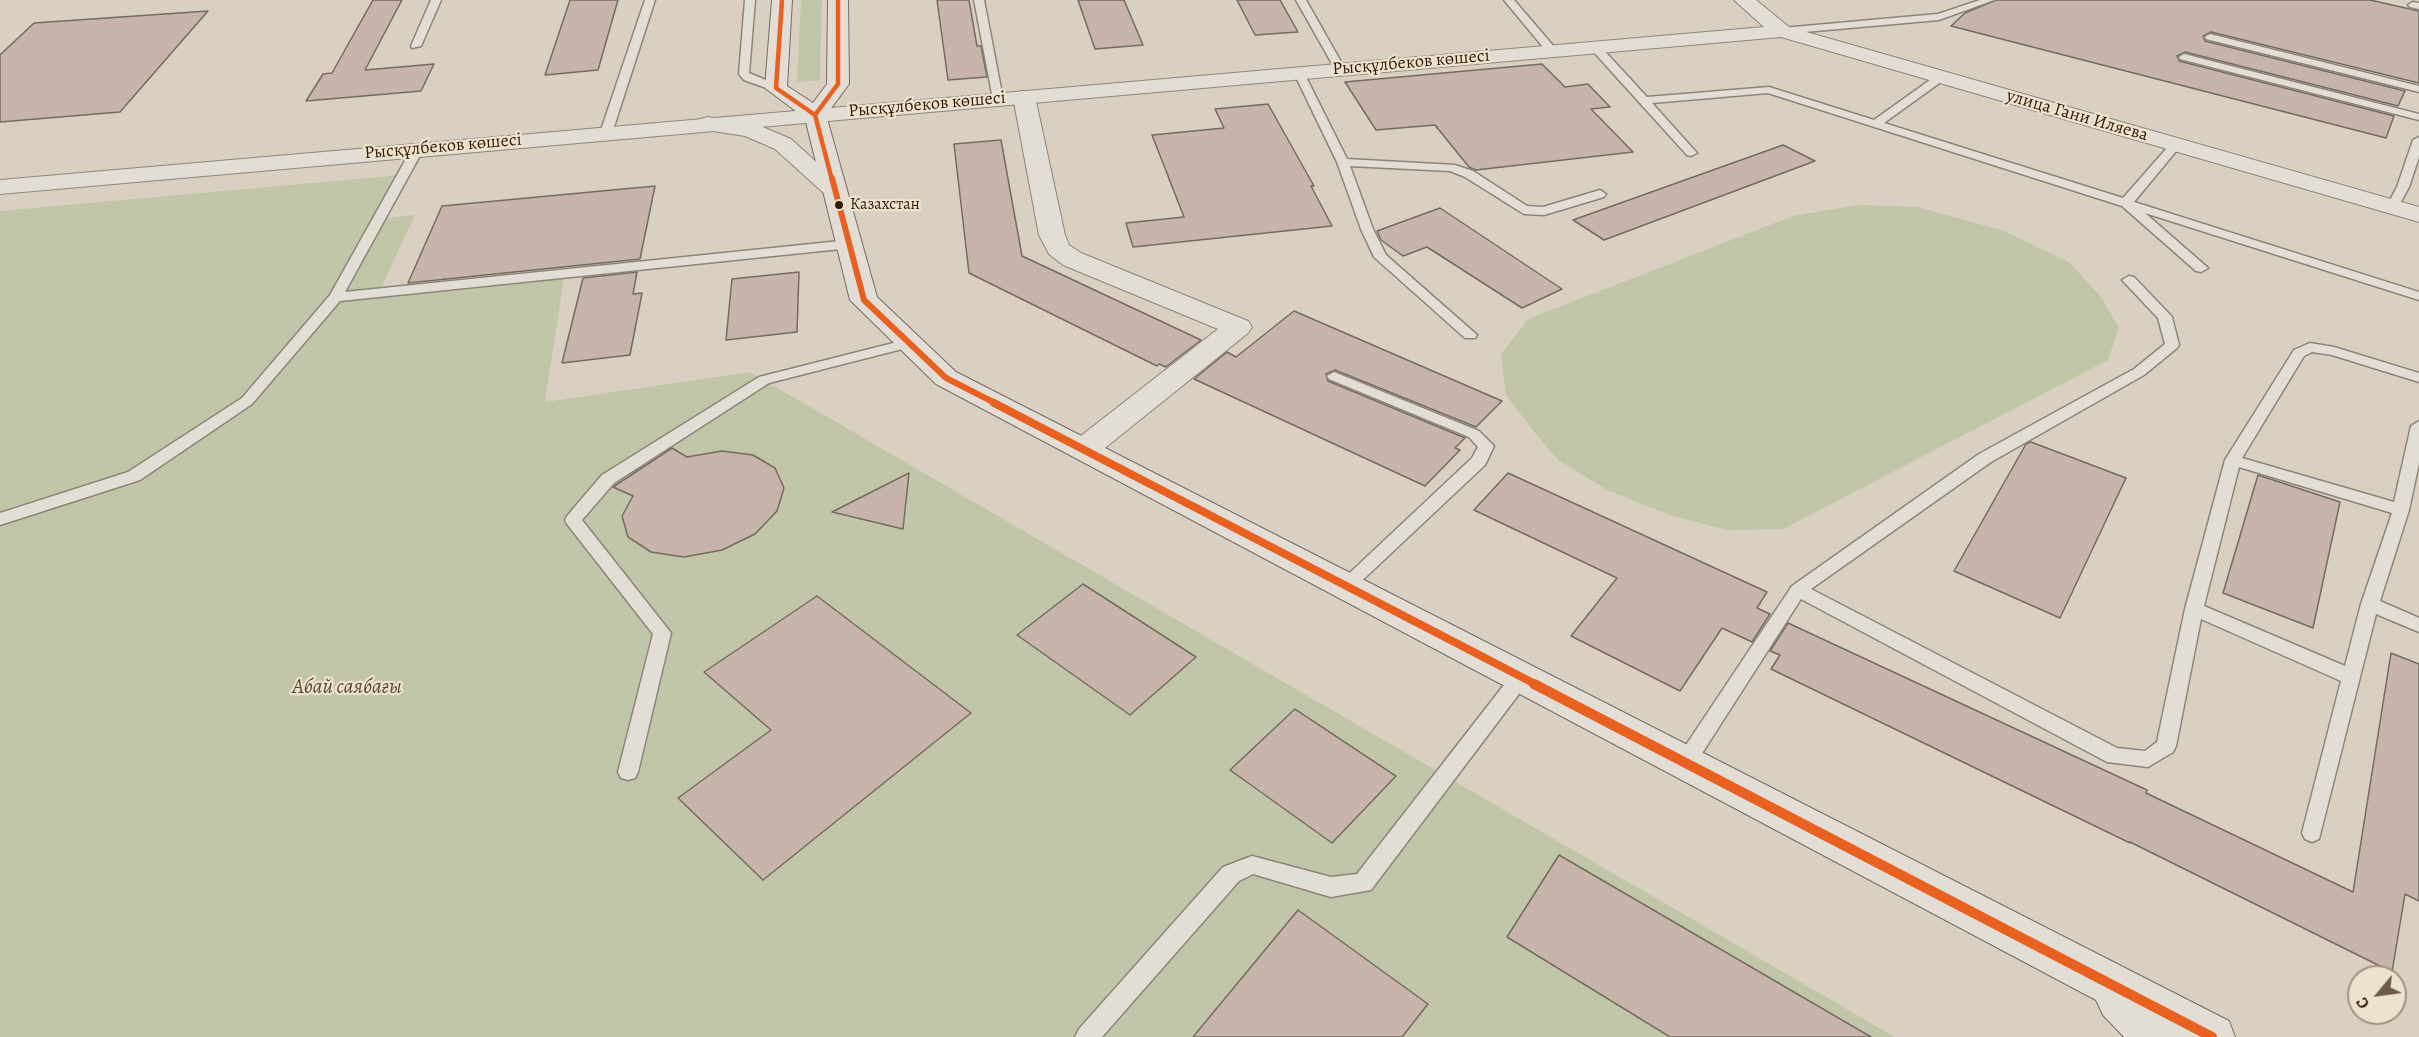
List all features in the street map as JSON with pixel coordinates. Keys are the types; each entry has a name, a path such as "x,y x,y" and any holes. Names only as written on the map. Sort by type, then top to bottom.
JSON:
{"street":[{"path":"782,0 776,88 815,115 864,300 946,378 2212,1037"},
{"path":"815,115 838,84 838,0"},
{"name":"улица Гани Иляева","path":"1744,0 1782,31 2419,215"},
{"name":"Рысқұлбеков көшесі","path":"0,187 1782,31"},
{"path":"1011,98 1058,249 1072,259 1238,327 1084,449"},
{"path":"708,124 750,130 783,144 836,190"},
{"path":"2097,978 2157,1037"}],"lane":[{"path":"416,46 436,0"},
{"path":"606,133 650,0"},
{"path":"750,0 744,74 748,78 776,88"},
{"path":"979,0 1011,98"},
{"path":"1301,0 1340,69"},
{"path":"1509,0 1552,51"},
{"path":"1782,31 1939,16 1989,0"},
{"path":"2210,37 2419,89"},
{"path":"1595,47 1691,153"},
{"path":"2184,57 2419,117"},
{"path":"1299,73 1343,162 1367,229 1380,257 1470,335"},
{"path":"1875,124 1941,77"},
{"path":"1642,101 1769,90 2419,296"},
{"path":"2392,208 2403,187 2419,140"},
{"path":"2126,203 2177,144"},
{"path":"0,519 134,476 247,401 336,297 417,150"},
{"path":"1343,162 1451,168 1469,174 1524,210 1544,211 1600,194"},
{"path":"2126,203 2201,268"},
{"path":"336,297 850,244"},
{"path":"1685,763 1798,590 1985,458 2139,372 2172,345 2165,317 2129,280"},
{"path":"628,772 662,633 573,520 608,479 764,380 909,343"},
{"path":"1798,590 2114,756 2148,759 2166,746 2194,609 2233,460 2299,354 2310,347 2334,351 2419,378"},
{"path":"1334,376 1474,434 1486,446 1479,461 1346,586"},
{"path":"2312,833 2370,604 2401,510 2419,426"},
{"path":"2233,460 2401,510"},
{"path":"2370,604 2419,626"},
{"path":"2194,609 2351,677"},
{"path":"1087,1037 1231,874 1252,865 1331,887 1363,883 1521,677"}],"green space":[{"path":"801,0 822,0 820,80 797,82"},
{"name":"Абай саябағы","path":"401,175 379,219 415,215 381,288 564,278 545,402 750,372 1895,1037 0,1037 0,211"},
{"path":"1858,205 1917,207 2001,230 2069,262 2101,297 2119,328 2108,360 1783,529 1726,530 1667,514 1607,490 1558,460 1506,395 1501,354 1528,319 1793,216"}],"building":[{"path":"373,0 402,0 365,70 434,64 421,91 306,101 323,74 332,73"},
{"path":"570,0 618,0 598,70 545,75"},
{"path":"937,0 969,0 977,46 981,46 987,77 948,80"},
{"path":"1078,0 1124,0 1143,45 1095,49"},
{"path":"1237,0 1280,0 1298,32 1255,35"},
{"path":"1996,0 2370,0 2419,11 2419,83 2211,32 2203,36 2205,41 2405,91 2398,106 2185,52 2177,56 2179,61 2394,116 2386,138 1951,26 1965,13"},
{"path":"208,11 120,112 0,122 0,55 34,23"},
{"path":"1542,64 1565,87 1588,84 1610,107 1591,109 1633,152 1476,170 1469,167 1435,125 1376,130 1345,82"},
{"path":"1268,104 1314,186 1311,186 1332,226 1133,247 1126,223 1184,217 1152,135 1224,128 1215,109"},
{"path":"1001,140 1022,256 1201,340 1166,367 1159,364 1157,366 969,273 954,144"},
{"path":"1783,145 1815,161 1604,240 1573,220"},
{"path":"655,186 640,259 408,283 442,206"},
{"path":"1440,208 1562,289 1522,308 1427,247 1403,256 1381,240 1377,231"},
{"path":"637,272 633,294 642,293 630,355 562,363 583,278"},
{"path":"799,272 797,332 726,340 732,279"},
{"path":"1294,311 1502,401 1476,427 1335,370 1326,374 1328,381 1465,438 1455,448 1460,450 1425,486 1194,379 1227,352 1236,357"},
{"path":"2031,442 2126,478 2060,618 1954,571 2026,444"},
{"path":"672,448 687,457 722,451 753,455 775,468 784,488 777,511 755,534 722,550 684,557 651,552 628,537 622,516 633,496 613,487"},
{"path":"909,473 903,529 832,512"},
{"path":"1508,473 1767,592 1757,608 1770,614 1752,642 1722,628 1680,691 1571,636 1617,578 1474,510"},
{"path":"2258,475 2340,502 2313,628 2223,593"},
{"path":"1083,584 1196,657 1130,715 1017,635"},
{"path":"817,596 971,713 763,880 678,798 771,730 704,672"},
{"path":"1788,623 2147,790 2146,793 2353,892 2391,653 2419,664 2419,901 2405,894 2393,965 2378,965 2130,842 1771,669 1780,655 1770,651"},
{"path":"1295,709 1396,776 1332,843 1230,770"},
{"path":"1559,855 1871,1037 1670,1037 1507,937"},
{"path":"1298,910 1428,1004 1402,1037 1193,1037"}],"transit line":[{"path":"782,0 776,88 815,115"},
{"path":"815,115 838,84 838,0"},
{"path":"815,115 864,300 946,378 2212,1037"}],"place":[{"name":"Казахстан","path":"839,205"}]}
